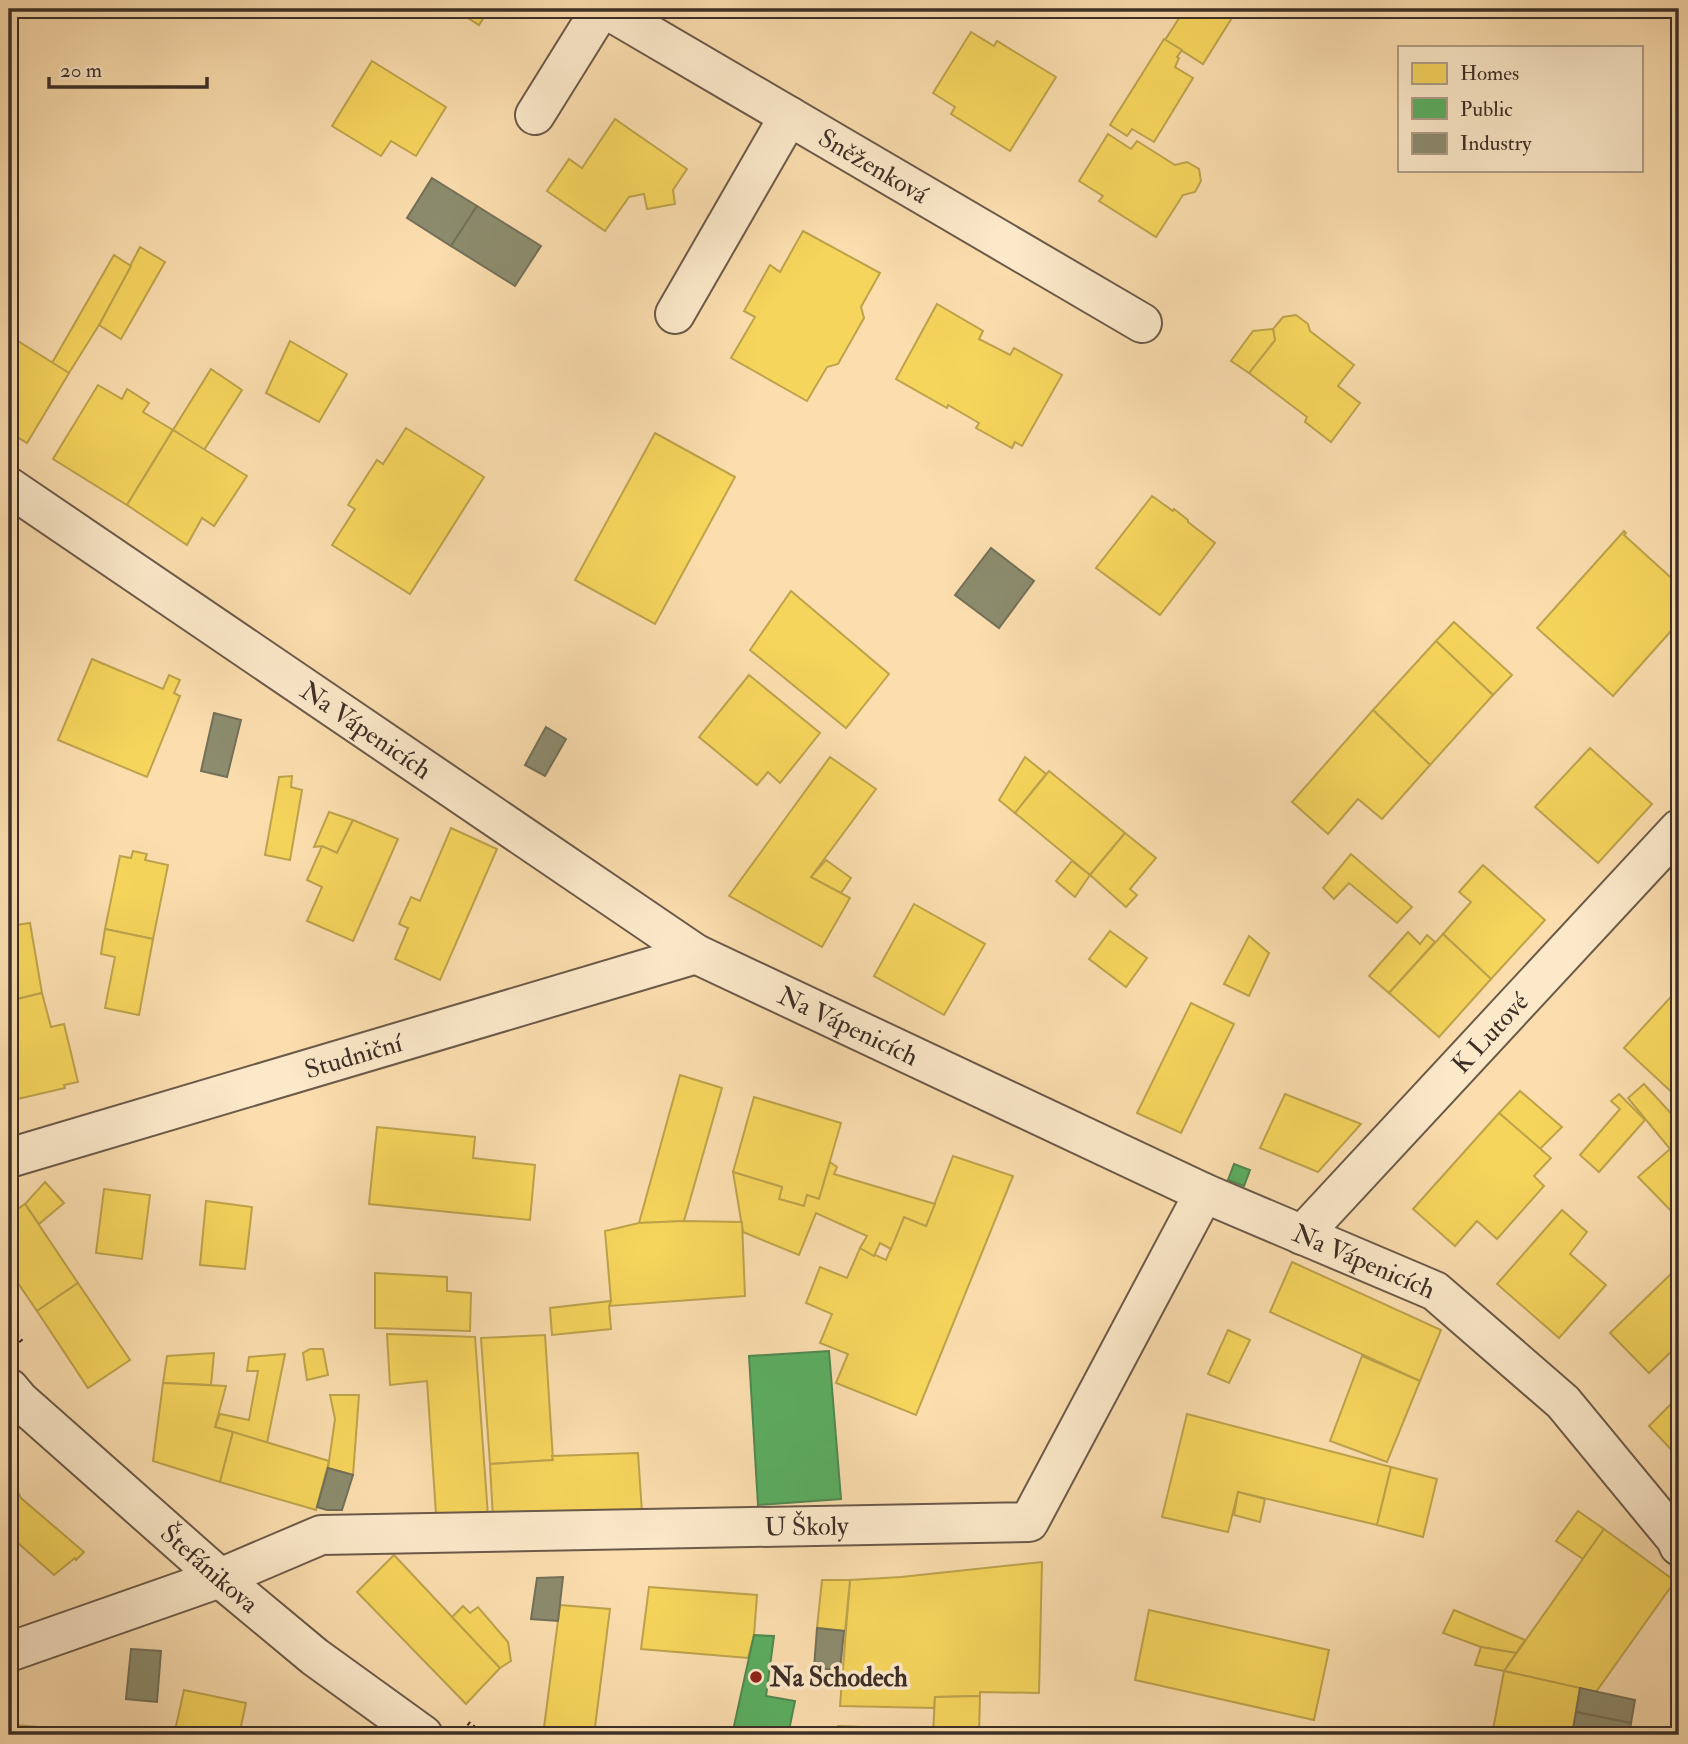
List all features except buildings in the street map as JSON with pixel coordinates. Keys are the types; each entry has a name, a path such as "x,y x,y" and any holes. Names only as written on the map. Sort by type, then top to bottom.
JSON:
{"street":[{"name":"Sněženková","path":"535,115 603,9 1142,323"},
{"path":"675,314 789,116"},
{"name":"Na Vápenicích","path":"9,488 696,954 1204,1193 1435,1291 1563,1402 1679,1546"},
{"name":"K Lutové","path":"1302,1235 1679,829"},
{"name":"Studniční","path":"9,1158 696,954"},
{"name":"U Školy","path":"220,1578 321,1535 1029,1522 1204,1193"},
{"name":"Štefánikova","path":"9,1388 19,1401 220,1578 315,1657 423,1735"},
{"path":"9,1652 220,1578"}],"place":[{"name":"Na Schodech","path":"756,1677"}]}
